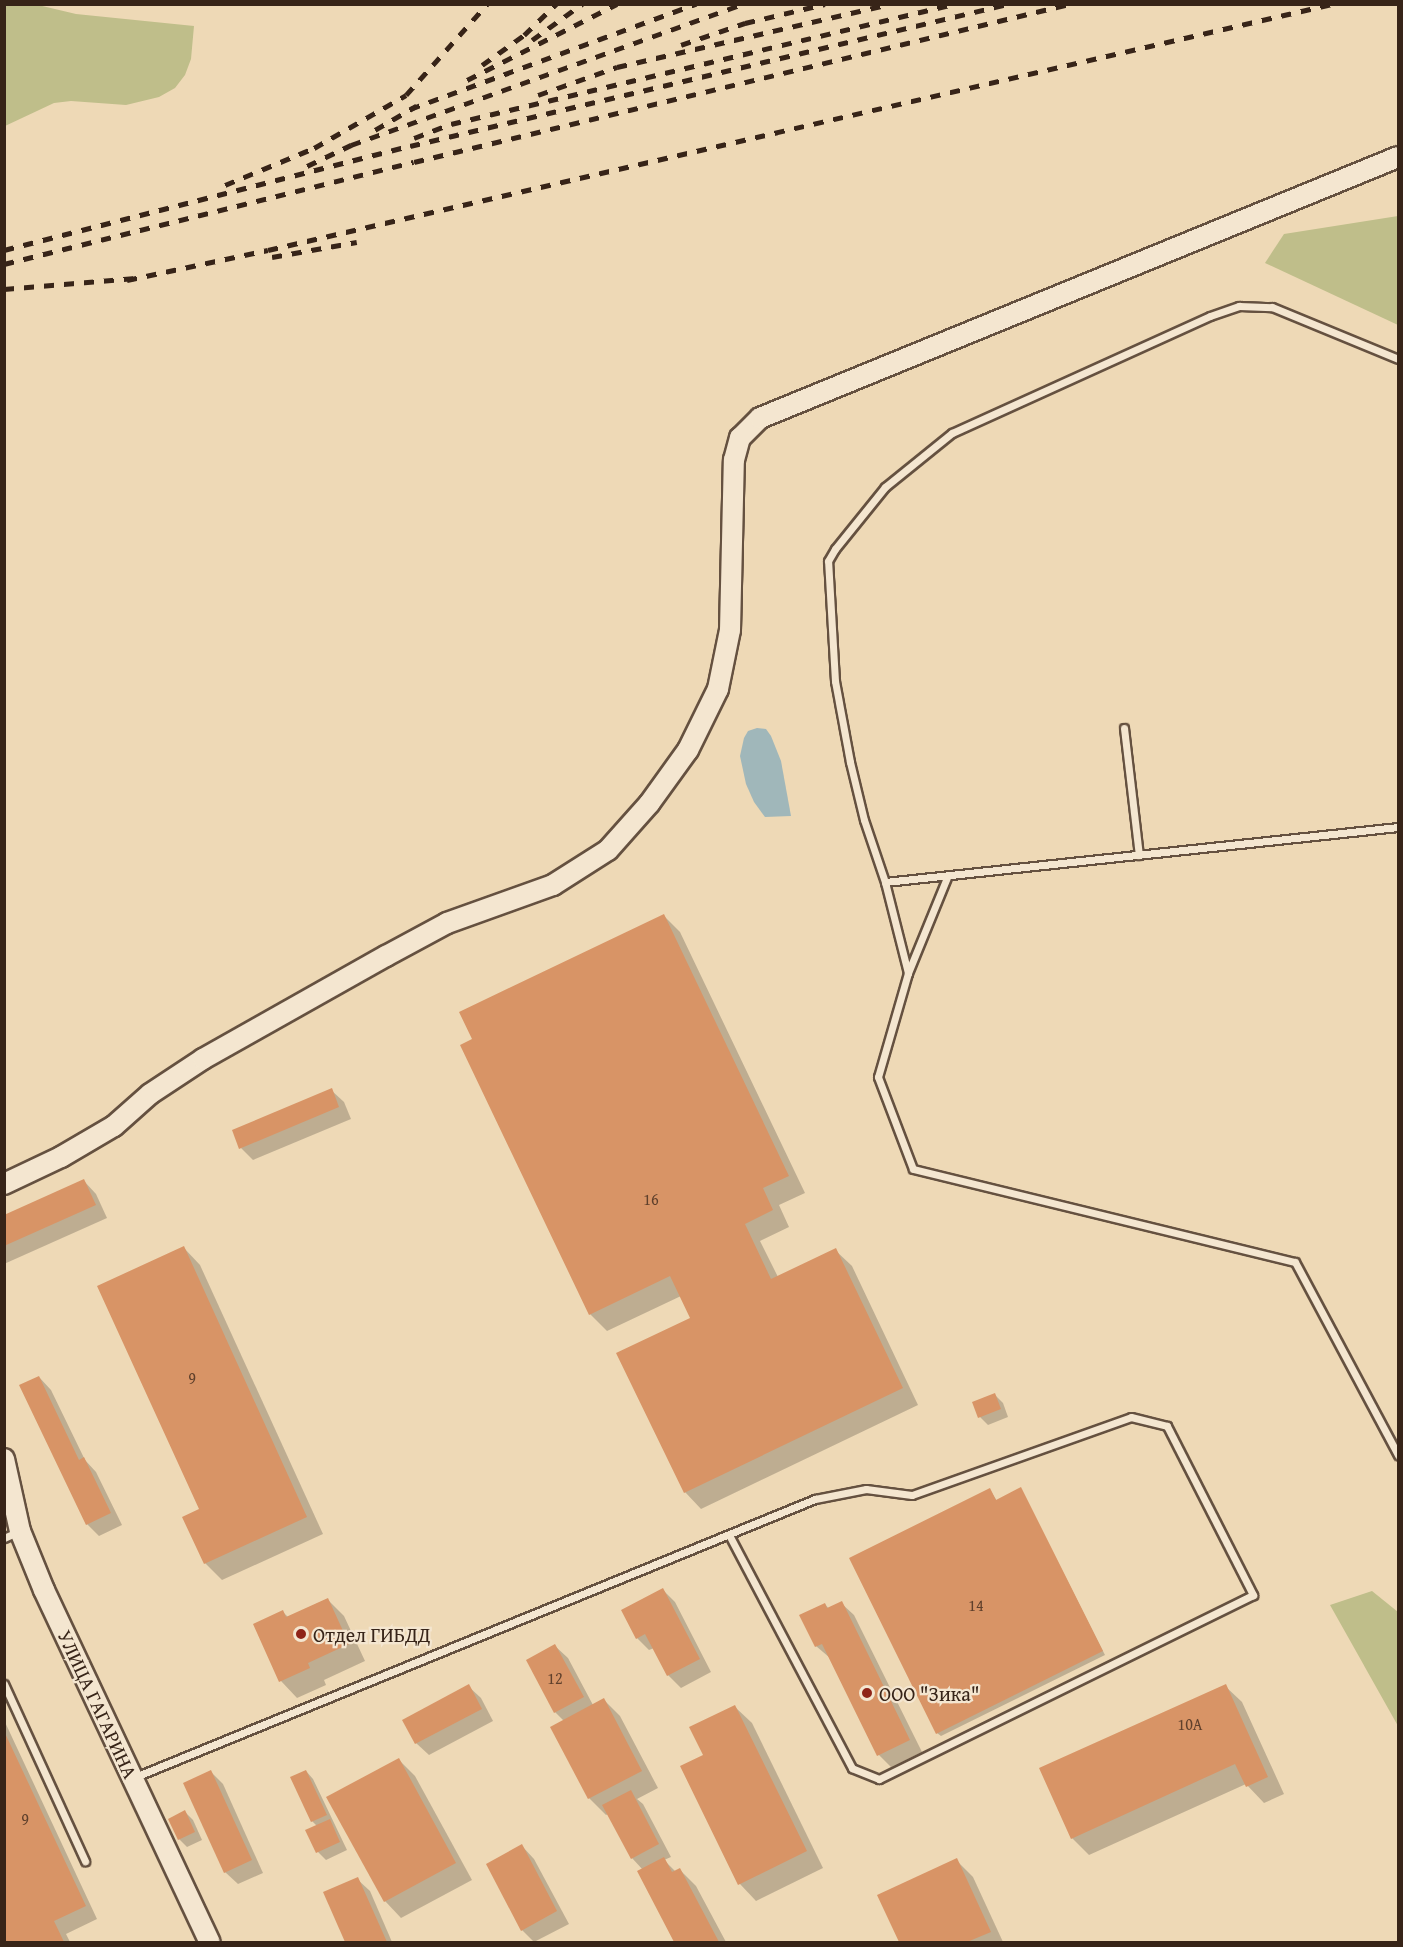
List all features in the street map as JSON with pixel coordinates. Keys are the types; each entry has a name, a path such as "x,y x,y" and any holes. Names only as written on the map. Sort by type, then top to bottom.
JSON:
{"street":[{"path":"4,1184 61,1157 96,1137 114,1126 150,1094 203,1059 386,956 447,923 552,885 608,850 649,804 688,750 718,689 730,630 734,460 740,438 760,418 1398,158"},
{"name":"УЛИЦА ГАГАРИНА","path":"4,1460 12,1534 133,1778 210,1942"}],"lane":[{"path":"908,973 885,882 861,808 838,696 828,561 885,487 952,433 1210,316 1239,306 1272,307 1398,359"},
{"path":"1124,728 1139,855"},
{"path":"885,882 1398,827"},
{"path":"948,875 908,973 878,1077 913,1169 1295,1262 1398,1455"},
{"path":"133,1778 815,1499 866,1489 912,1495 1131,1417 1167,1426 1253,1595 879,1779 852,1768 729,1535"},
{"path":"4,1684 85,1861"}],"shaded area":[{"path":"4,5 38,5 76,14 194,26 191,59 185,75 175,88 159,97 126,105 71,101 54,103 5,126"},
{"path":"1398,216 1398,325 1265,263 1284,234"},
{"path":"1372,1591 1398,1612 1398,1726 1330,1605"}],"water":[{"path":"757,728 766,729 781,761 791,816 765,817 754,802 746,784 740,756 748,731"}],"building":[{"path":"664,914 789,1176 763,1188 773,1210 745,1224 771,1279 836,1248 903,1388 684,1493 616,1353 690,1318 670,1276 589,1315 460,1045 472,1039 459,1012"},
{"path":"332,1088 339,1107 239,1149 232,1130"},
{"path":"84,1179 96,1205 4,1246 4,1215"},
{"path":"184,1246 307,1517 204,1564 182,1517 199,1509 97,1286"},
{"path":"39,1376 79,1460 84,1457 111,1513 86,1525 19,1385"},
{"path":"995,1393 1001,1409 978,1418 972,1402"},
{"path":"1021,1487 1103,1651 936,1734 849,1558 990,1488 996,1500"},
{"path":"663,1588 700,1659 667,1676 645,1634 636,1639 621,1610"},
{"name":"Отдел ГИБДД","path":"328,1598 349,1644 308,1663 310,1668 279,1682 253,1624 283,1610 286,1617"},
{"name":"ООО \"Зика\"","path":"842,1601 910,1740 877,1756 822,1644 815,1647 799,1615 825,1603 827,1608"},
{"path":"555,1644 584,1697 554,1713 526,1660"},
{"path":"469,1684 482,1709 415,1744 402,1720"},
{"path":"1226,1684 1268,1777 1246,1787 1235,1764 1071,1839 1039,1768"},
{"path":"604,1698 642,1771 588,1799 550,1727"},
{"path":"735,1705 807,1851 738,1885 680,1766 703,1755 689,1727"},
{"path":"4,1731 86,1906 54,1921 64,1942 4,1942"},
{"path":"399,1758 456,1863 384,1902 326,1797"},
{"path":"211,1770 252,1860 224,1873 183,1783"},
{"path":"306,1770 327,1815 311,1822 290,1777"},
{"path":"631,1790 659,1844 631,1859 602,1805"},
{"path":"185,1810 195,1832 178,1840 168,1819"},
{"path":"330,1819 340,1842 316,1853 305,1830"},
{"path":"522,1844 557,1911 521,1931 486,1864"},
{"path":"664,1857 672,1872 680,1868 719,1942 674,1942 637,1871"},
{"path":"957,1858 991,1932 967,1942 899,1942 877,1895"},
{"path":"358,1877 387,1942 345,1942 323,1892"}],"railway":[{"path":"225,185 314,148 406,95 487,4"},
{"path":"482,65 524,35 556,4"},
{"path":"532,40 582,4"},
{"path":"467,80 617,4"},
{"path":"410,109 696,4"},
{"path":"307,166 351,145 743,4"},
{"path":"681,45 745,23 825,4"},
{"path":"538,95 617,67 889,4"},
{"path":"414,138 451,124 954,4"},
{"path":"4,250 410,146 1008,4"},
{"path":"4,264 414,162 1069,4"},
{"path":"127,280 268,250 1332,4"},
{"path":"375,130 416,106"},
{"path":"272,257 357,242"},
{"path":"4,289 136,278"}],"place":[{"name":"Отдел ГИБДД","path":"301,1634"},
{"name":"ООО \"Зика\"","path":"867,1693"}]}
